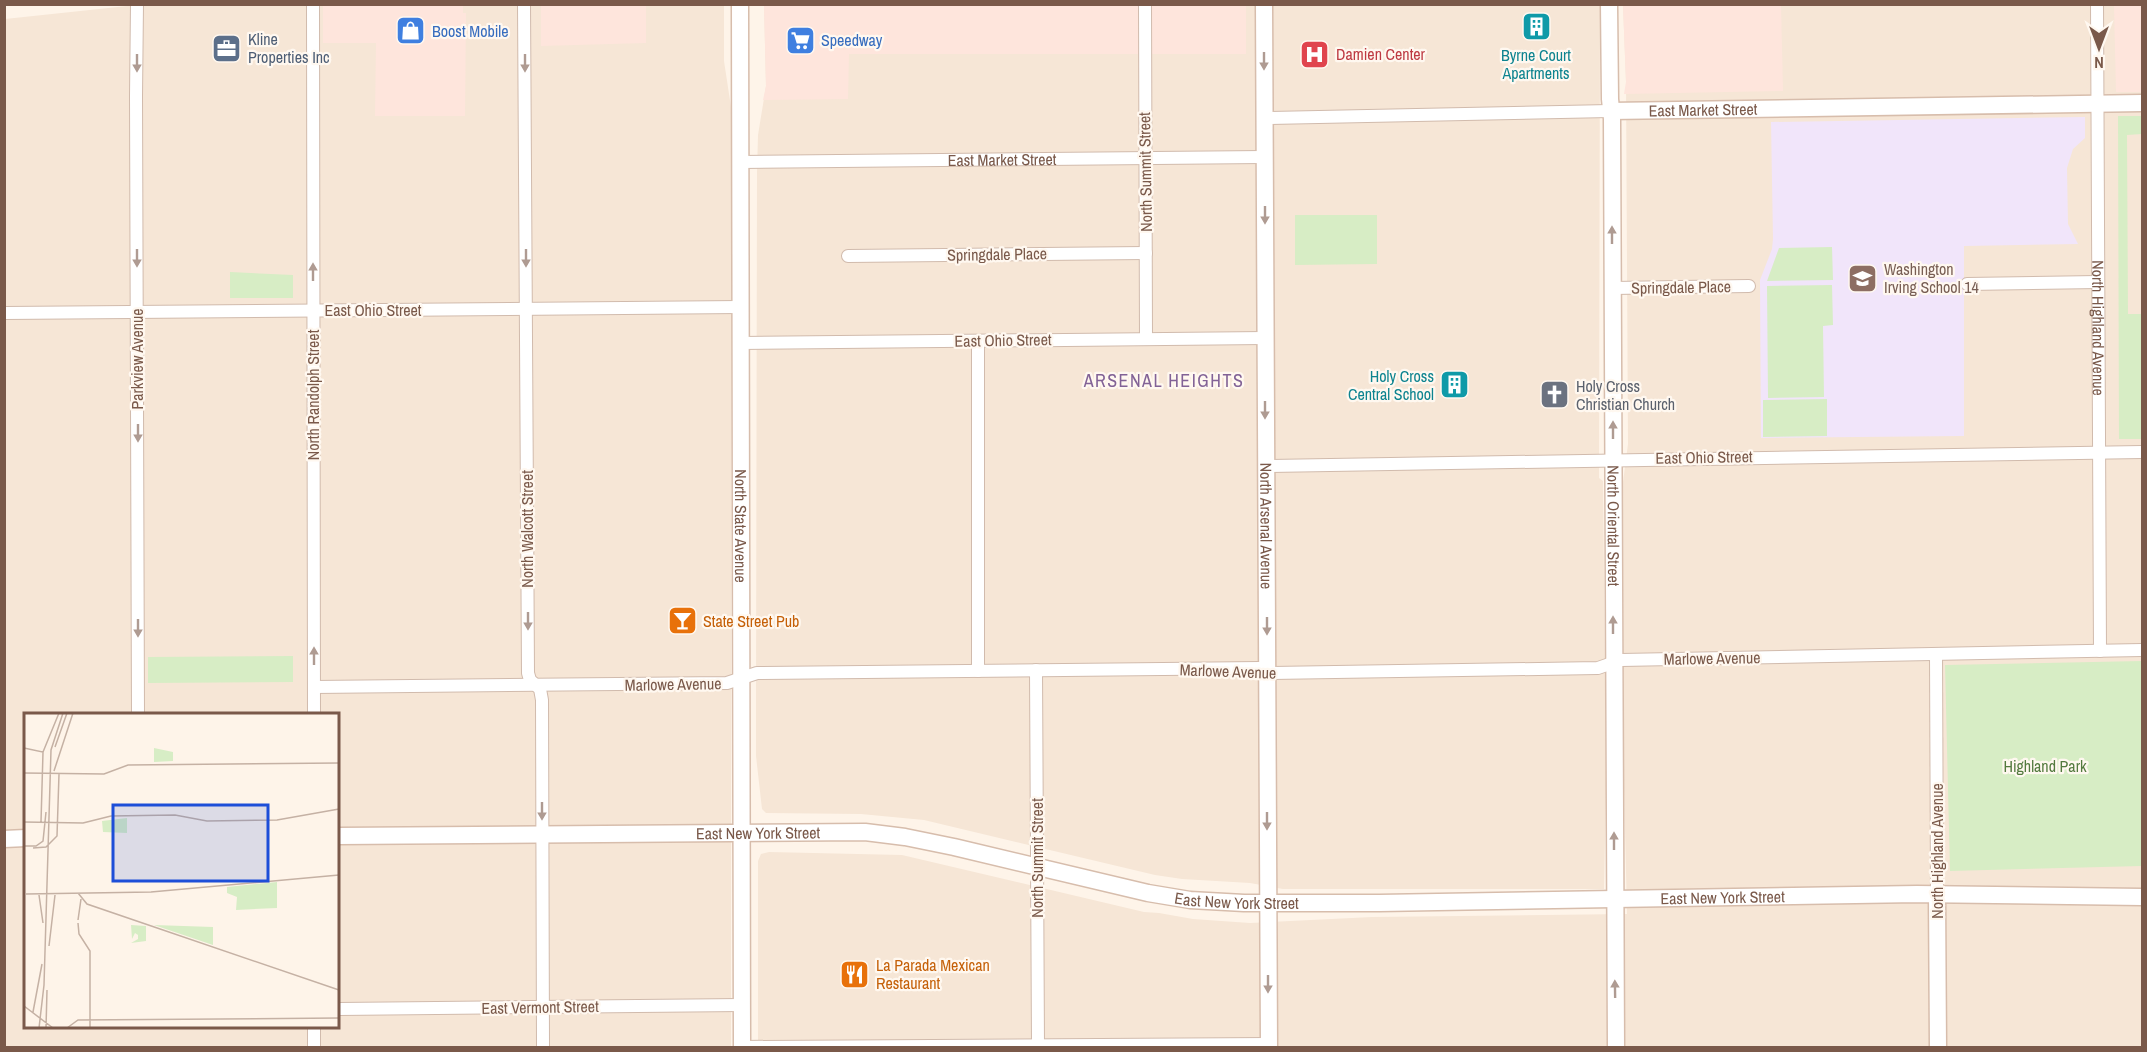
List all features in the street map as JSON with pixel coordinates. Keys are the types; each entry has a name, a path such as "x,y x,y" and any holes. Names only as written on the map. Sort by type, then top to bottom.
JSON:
{"street":[{"name":"Parkview Avenue","path":"137,4 138,713"},
{"name":"North Randolph Street","path":"313,4 314,713"},
{"name":"North Walcott Street","path":"524,4 528,673 530,680 541,691 542,700 543,1047"},
{"name":"North State Avenue","path":"740,4 742,1047"},
{"name":"North Summit Street","path":"1145,4 1146,339"},
{"name":"North Arsenal Avenue","path":"1264,4 1269,1046"},
{"name":"North Oriental Street","path":"1609,4 1616,1047"},
{"name":"North Highland Avenue","path":"2097,4 2100,651"},
{"name":"East Market Street","path":"1264,118 2142,103"},
{"name":"East Market Street","path":"741,162 1264,157"},
{"name":"Springdale Place","path":"848,256 1146,253"},
{"path":"1967,284 2098,282"},
{"name":"Springdale Place","path":"1612,288 1749,286"},
{"name":"East Ohio Street","path":"4,313 741,307"},
{"name":"East Ohio Street","path":"741,343 1265,338"},
{"path":"978,341 978,671"},
{"name":"East Ohio Street","path":"1266,466 2142,452"},
{"name":"Marlowe Avenue","path":"314,687 727,683 757,673 1260,668 1272,673 1598,668 1622,660 2142,650"},
{"name":"North Highland Avenue","path":"1936,654 1938,1047"},
{"name":"North Summit Street","path":"1036,670 1038,1045"},
{"name":"East New York Street","path":"339,836 842,831 886,834 941,844 1167,897 1268,903 1937,894 2142,897"},
{"path":"4,838 24,838"},
{"name":"East Vermont Street","path":"339,1009 742,1005"},
{"path":"314,1028 314,1047"},
{"path":"742,1047 1269,1046"}],"shaded area":[{"path":"146,4 724,5 724,61 731,107 731,1047 5,1048 5,19"},
{"path":"323,5 463,5 463,13 466,13 465,116 375,116 376,43 323,43"},
{"path":"541,5 646,5 646,43 541,46"},
{"name":"ARSENAL HEIGHTS","path":"764,5 1600,5 1599,478 1603,481 1606,788 1604,889 1283,889 1250,883 1155,875 924,820 861,814 766,813 762,809 756,756 757,172 758,135 766,86"},
{"path":"764,5 1246,5 1246,54 849,54 848,99 763,100 766,86"},
{"path":"1623,5 2142,5 2142,1047 758,1047 758,861 761,854 769,852 902,855 1144,912 1193,919 1250,923 1372,917 1627,914 1624,787 1623,482 1628,444 1626,82"},
{"path":"1623,5 1781,5 1783,91 1624,94 1626,82"},
{"path":"2114,5 2142,5 2142,92 2116,92"},
{"name":"Washington Irving School 14","path":"2085,117 2085,138 2073,149 2067,168 2068,224 2078,244 1964,246 1964,436 1761,438 1760,280 1772,249 1773,239 1771,122"}],"green space":[{"path":"2118,116 2142,116 2142,134 2127,135 2128,314 2142,314 2142,439 2119,439"},
{"path":"1295,215 1377,215 1377,264 1295,265"},
{"path":"1832,247 1833,280 1767,281 1779,248"},
{"path":"230,272 293,275 293,298 230,298"},
{"path":"1832,285 1833,325 1823,326 1824,397 1768,398 1767,286"},
{"path":"1827,399 1827,436 1763,437 1763,400"},
{"path":"293,656 293,682 148,683 148,657"},
{"name":"Highland Park","path":"2142,661 2142,866 1950,871 1945,665"}],"place":[{"name":"Byrne Court Apartments","path":"1536,27"},
{"name":"Boost Mobile","path":"411,31"},
{"name":"Speedway","path":"800,40"},
{"name":"Kline Properties Inc","path":"227,48"},
{"name":"Damien Center","path":"1315,54"},
{"name":"Washington Irving School 14","path":"1863,278"},
{"name":"Holy Cross Central School","path":"1455,385"},
{"name":"Holy Cross Christian Church","path":"1555,395"},
{"name":"State Street Pub","path":"682,621"},
{"name":"La Parada Mexican Restaurant","path":"855,974"}],"district":[{"name":"ARSENAL HEIGHTS","path":"1164,380"}]}
